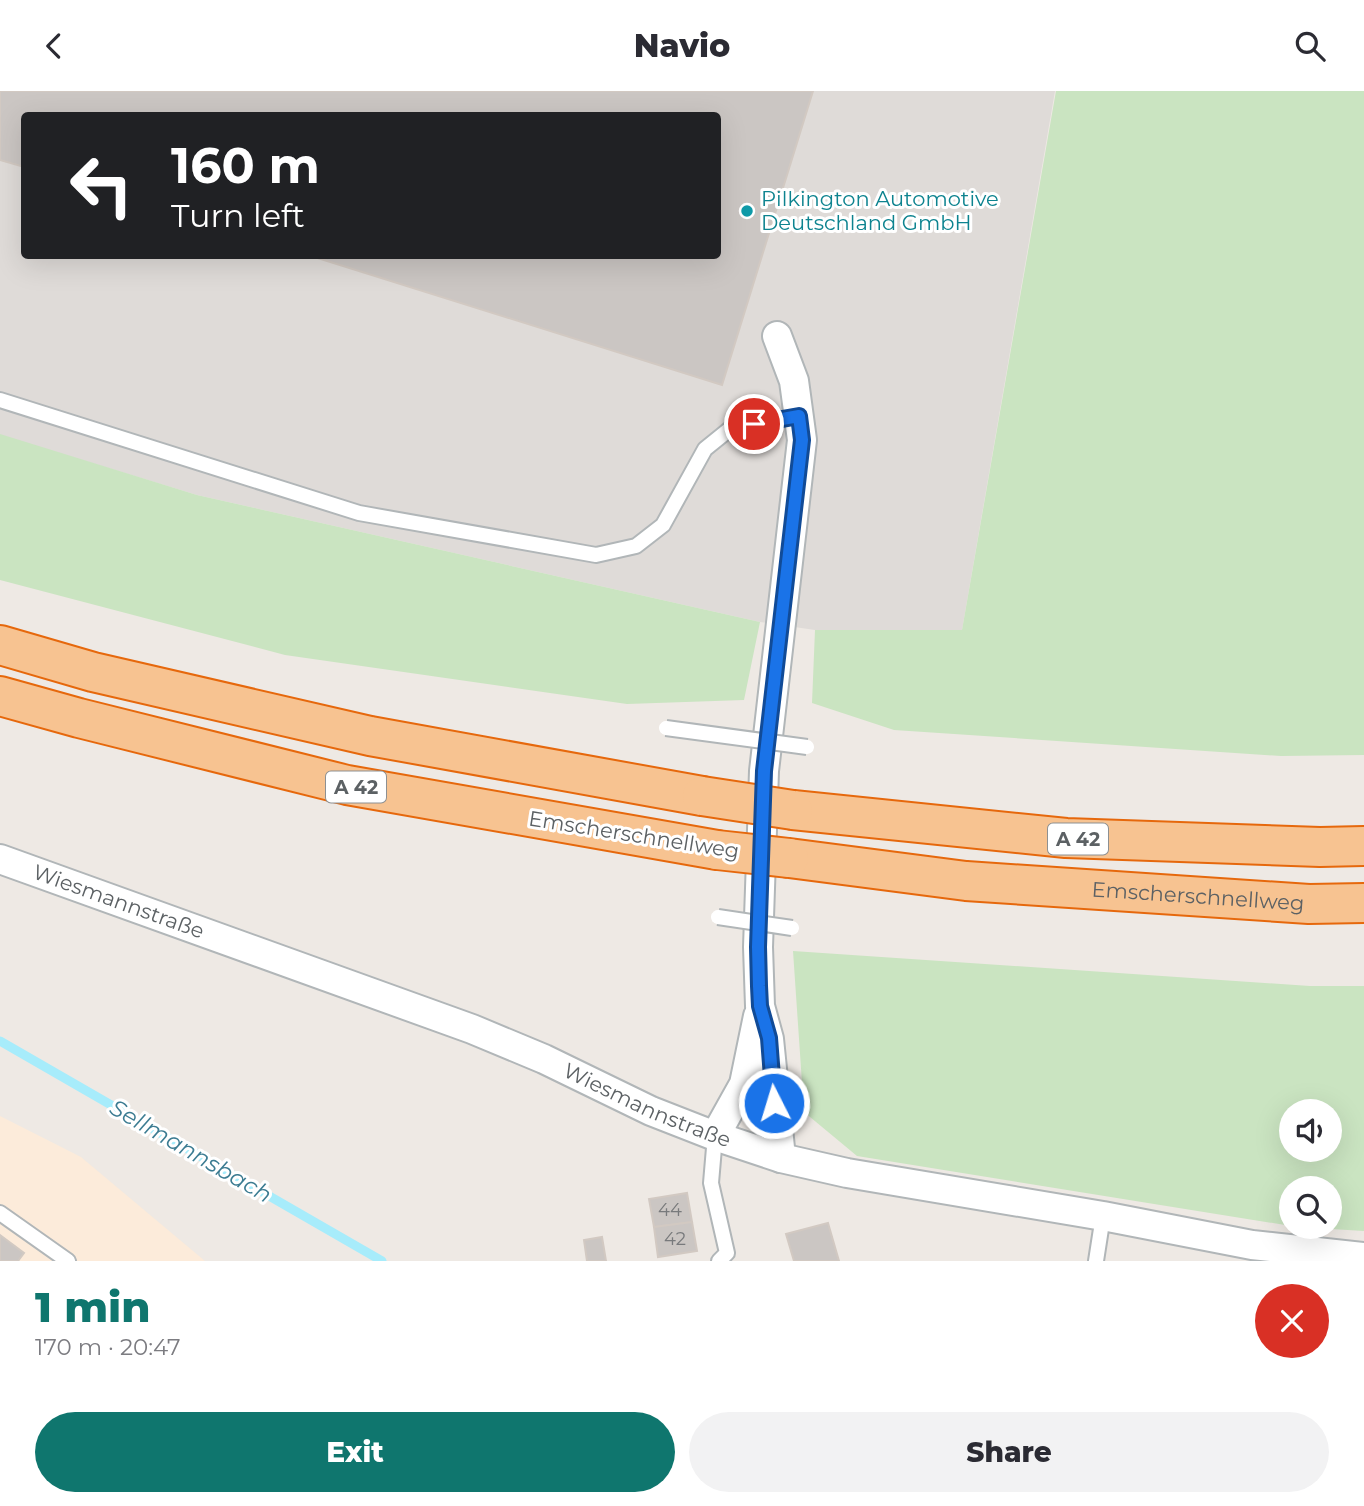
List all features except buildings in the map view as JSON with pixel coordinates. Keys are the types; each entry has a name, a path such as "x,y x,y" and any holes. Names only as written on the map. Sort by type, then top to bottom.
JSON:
{"highway":[{"name":"A 42","path":"0,645 93,672 370,736 793,810 1066,838 1320,847 1364,846"},
{"name":"Emscherschnellweg","path":"0,696 347,785 717,850 966,881 1309,904 1364,903"}],"street":[{"path":"715,1136 744,1084 760,1006 758,947 764,771 802,440 794,381 776,335"},
{"name":"Wiesmannstraße","path":"0,859 472,1029 544,1059 651,1111 781,1158 847,1173 1103,1216 1252,1245 1364,1257"},
{"path":"760,1006 769,1038 781,1158"}],"lane":[{"path":"0,401 359,513 596,555 636,547 663,525 705,449 731,428 799,416"},
{"path":"666,728 807,747"},
{"path":"718,917 792,928"},
{"path":"715,1136 711,1183 727,1253 719,1261"},
{"path":"0,1213 68,1261"},
{"path":"1096,1261 1103,1216"}],"shaded area":[{"path":"0,91 1055,91 962,630 815,630 760,622 197,495 0,435"},
{"path":"0,1116 81,1157 205,1261 0,1261"}],"green space":[{"path":"1056,91 1364,91 1364,755 1281,756 894,730 812,703 815,630 962,630"},
{"path":"0,434 197,495 760,622 744,700 627,704 285,655 0,580"},
{"path":"793,951 1310,986 1364,986 1364,1231 1342,1230 1342,1176 1279,1176 1279,1224 857,1156 804,1112"}],"waterway":[{"name":"Sellmannsbach","path":"0,1041 382,1261"}],"place":[{"name":"Pilkington Automotive Deutschland GmbH","path":"747,211"}],"route":[{"path":"754,424 799,416 802,440 764,771 759,986 760,1006 769,1038 774,1103"}]}
